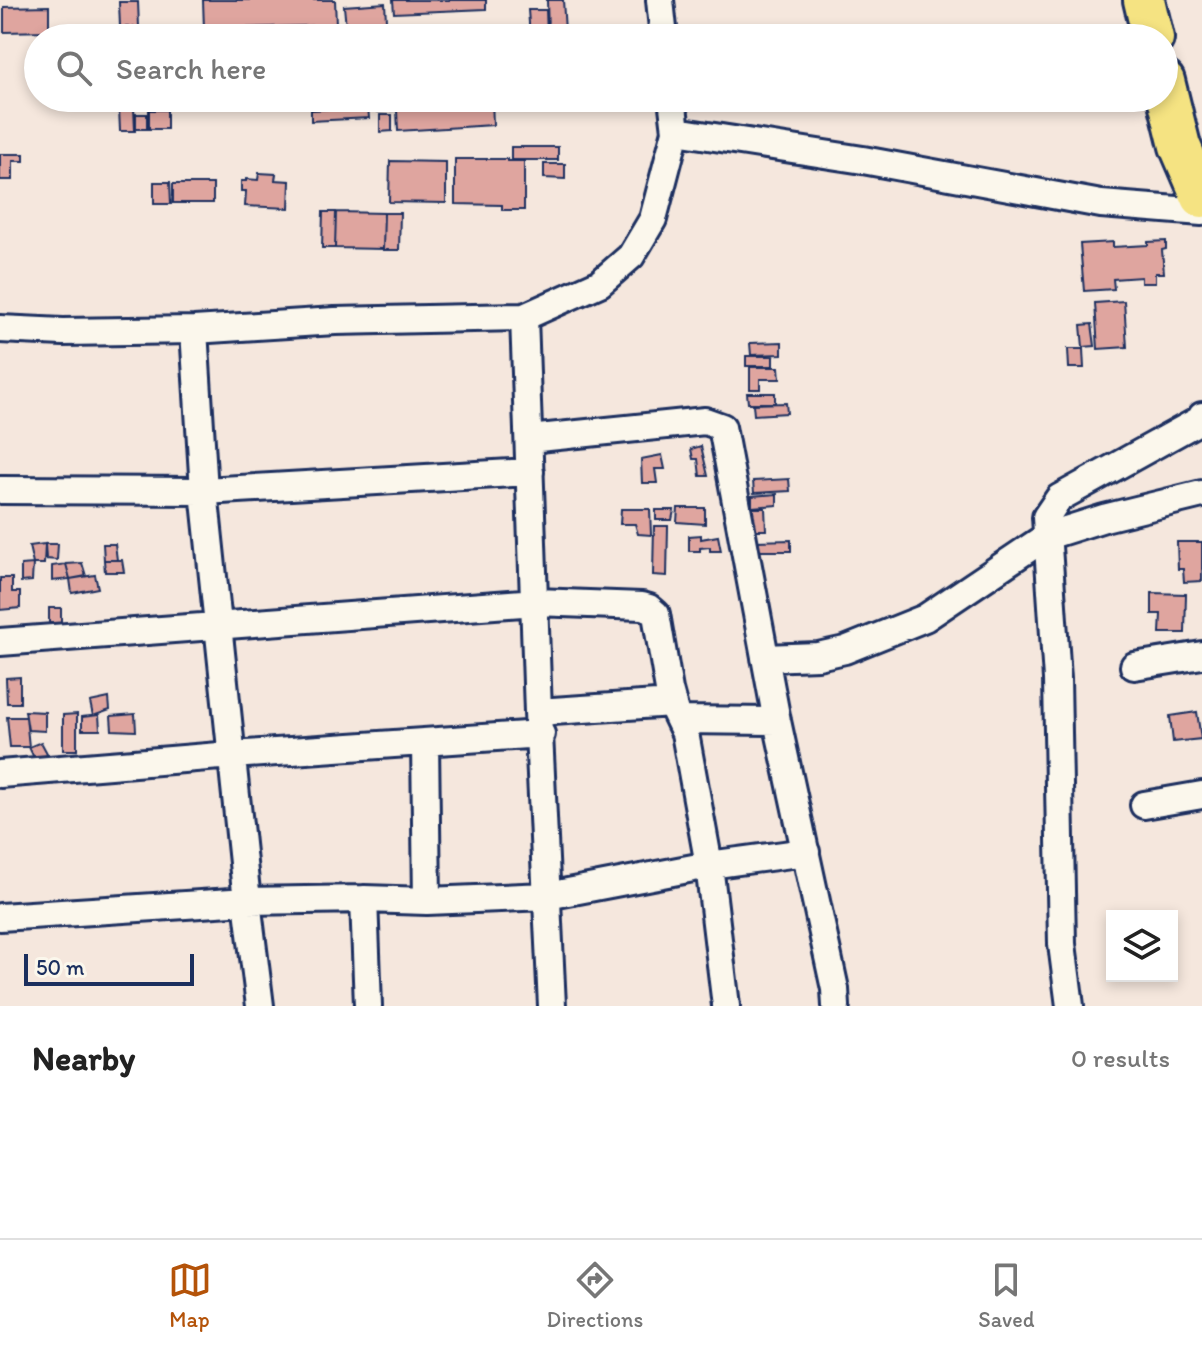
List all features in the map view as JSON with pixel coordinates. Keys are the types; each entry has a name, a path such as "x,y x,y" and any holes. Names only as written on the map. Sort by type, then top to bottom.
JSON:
{"main road":[{"path":"1144,0 1150,24"},
{"path":"1172,112 1180,146 1202,197"}],"street":[{"path":"660,0 663,24"},
{"path":"0,329 63,332 194,330 335,321 524,317 600,283 631,256 653,219 676,131 674,112"},
{"path":"676,131 877,163 1101,204 1202,212"},
{"path":"524,317 552,1006"},
{"path":"194,330 204,491 260,1006"},
{"path":"1070,1006 1062,944 1057,679 1046,517 1059,498 1200,420 1202,416"},
{"path":"529,439 705,421 722,427 777,721 835,989 836,1006"},
{"path":"0,490 204,491 530,472"},
{"path":"765,658 818,656 845,650 925,618 1047,536 1104,518 1202,494"},
{"path":"0,642 536,602 649,608 656,614 676,711 685,733 709,865 726,1006"},
{"path":"1134,666 1202,655"},
{"path":"0,774 425,742 540,723 676,711 777,721"},
{"path":"425,742 427,901"},
{"path":"1144,805 1202,795"},
{"path":"0,917 247,901 427,901 547,896 709,865 806,852"},
{"path":"364,899 368,1006"}],"building":[{"path":"203,0 335,0 336,24 204,24"},
{"path":"393,0 486,0 486,9 394,13"},
{"path":"547,0 563,0 565,24 548,24"},
{"path":"119,2 138,2 139,24 120,24"},
{"path":"385,3 386,24 346,24 344,6"},
{"path":"49,6 49,24 24,24 24,32 4,32 4,7"},
{"path":"528,10 546,10 547,24 529,24"},
{"path":"119,112 134,112 135,131 120,131"},
{"path":"149,112 167,112 167,129 149,129"},
{"path":"311,112 368,112 369,118 311,121"},
{"path":"397,112 493,112 493,125 398,131"},
{"path":"136,114 147,114 147,129 136,129"},
{"path":"380,115 392,115 392,131 380,132"},
{"path":"511,147 558,147 558,160 511,160"},
{"path":"0,154 24,154 24,161 13,161 13,180 0,180"},
{"path":"455,159 524,161 524,210 502,210 502,205 455,204"},
{"path":"390,161 446,162 446,203 389,202"},
{"path":"544,164 565,164 565,179 544,178"},
{"path":"259,173 276,174 275,180 290,181 289,208 245,206 246,191 241,191 241,181 258,180"},
{"path":"154,182 170,182 171,204 154,204"},
{"path":"173,184 213,184 213,203 173,203"},
{"path":"323,212 336,212 335,248 322,248"},
{"path":"336,212 384,213 383,249 335,248"},
{"path":"384,213 400,213 399,250 383,250"},
{"path":"1166,241 1166,249 1162,250 1164,273 1155,273 1155,283 1141,283 1141,277 1113,279 1114,289 1084,291 1080,244 1113,242 1113,247"},
{"path":"1124,301 1127,347 1098,349 1095,303"},
{"path":"1092,324 1095,346 1083,347 1081,325"},
{"path":"782,342 782,354 751,355 750,343"},
{"path":"1068,349 1083,349 1084,368 1069,368"},
{"path":"746,356 773,356 773,366 746,366"},
{"path":"750,367 779,367 780,379 760,379 760,389 750,389"},
{"path":"747,393 775,393 775,403 748,403"},
{"path":"786,403 787,413 754,415 753,404"},
{"path":"701,446 708,476 700,476 698,459 693,459 691,449"},
{"path":"662,455 665,469 655,469 657,483 642,483 641,459"},
{"path":"789,479 790,491 754,493 753,481"},
{"path":"777,494 777,505 752,507 752,496"},
{"path":"678,508 705,508 705,524 677,522"},
{"path":"753,508 765,508 766,530 753,530"},
{"path":"621,509 650,509 651,535 638,534 635,524 620,524"},
{"path":"656,510 674,510 672,520 656,520"},
{"path":"654,526 668,526 667,576 653,575"},
{"path":"701,535 701,539 718,536 721,551 710,551 710,547 689,551 689,536"},
{"path":"791,540 791,551 757,551 756,541"},
{"path":"1177,542 1202,542 1202,581 1184,582 1183,569 1178,569"},
{"path":"45,544 58,544 57,560 46,559"},
{"path":"45,544 44,564 33,564 29,546"},
{"path":"103,544 115,544 117,560 104,560"},
{"path":"104,560 122,560 124,572 105,572"},
{"path":"82,563 86,576 70,579 66,564"},
{"path":"33,564 32,581 21,582 21,565"},
{"path":"66,564 70,579 52,581 52,566"},
{"path":"95,575 98,588 72,593 70,579"},
{"path":"0,578 12,578 12,592 20,592 20,608 0,610"},
{"path":"1152,593 1186,594 1185,633 1160,633 1161,614 1152,614"},
{"path":"49,608 61,608 61,623 49,623"},
{"path":"20,677 20,703 7,703 6,678"},
{"path":"109,698 110,710 93,716 90,702"},
{"path":"25,711 45,712 45,731 28,730"},
{"path":"1197,712 1201,739 1173,742 1170,716"},
{"path":"77,714 77,750 63,750 63,715"},
{"path":"135,714 136,731 112,730 111,716"},
{"path":"99,715 100,730 82,730 82,717"},
{"path":"7,717 26,717 29,747 10,747"},
{"path":"41,742 48,755 35,760 29,747"}]}
